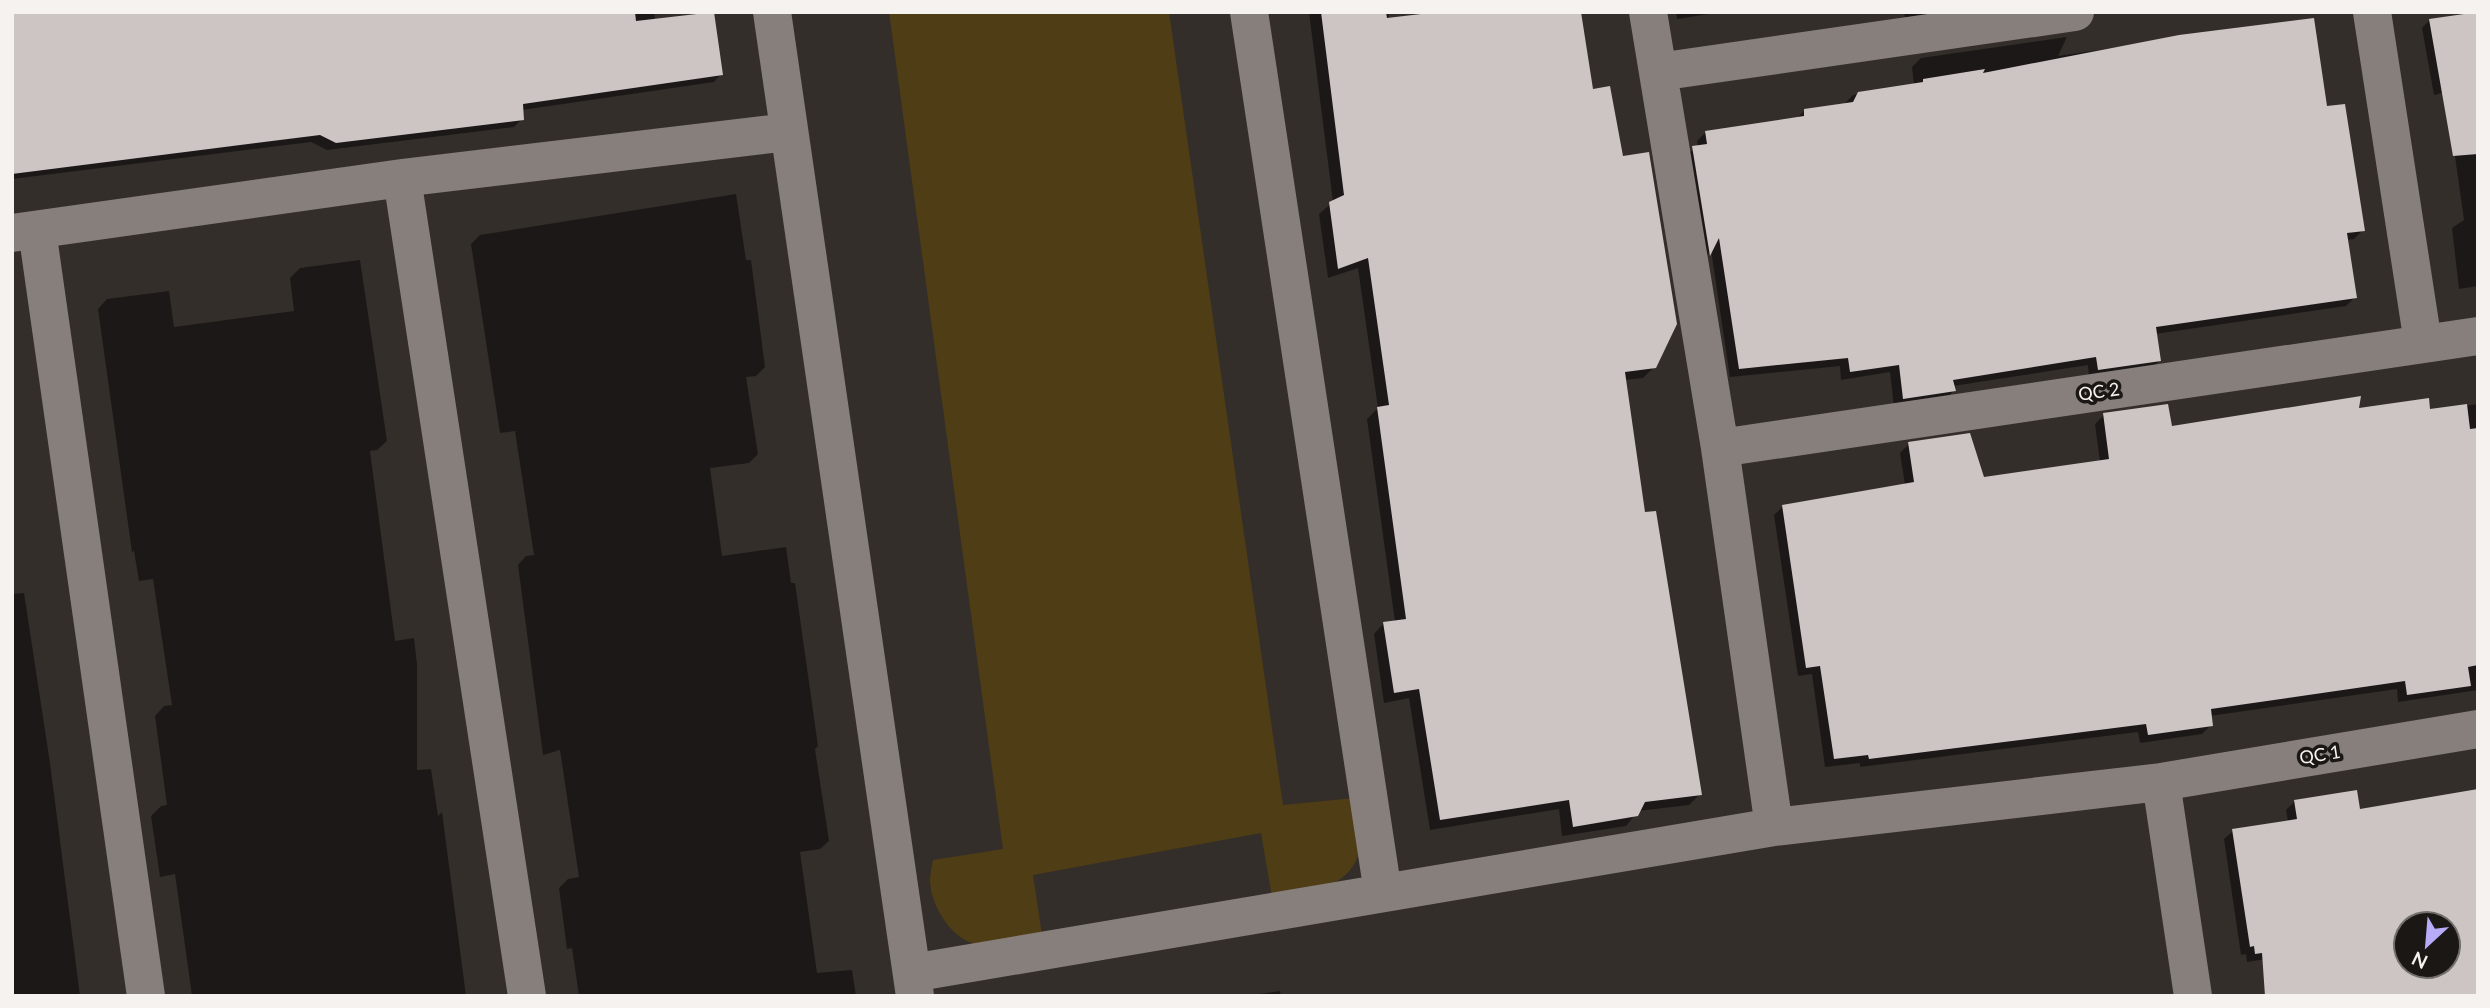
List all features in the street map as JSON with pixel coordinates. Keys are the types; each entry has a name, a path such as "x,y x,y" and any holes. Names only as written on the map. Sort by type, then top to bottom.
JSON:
{"street":[{"path":"772,12 914,984"},
{"path":"1249,12 1383,892"},
{"path":"1648,12 1720,448 1774,827"},
{"path":"1658,72 2075,12"},
{"path":"2372,12 2424,343"},
{"path":"146,996 25,231 402,178 788,132"},
{"path":"402,178 527,996"},
{"name":"QC 2","path":"1720,448 2478,336"},
{"name":"QC 1","path":"914,984 1383,892 1774,827 2161,782 2478,729"},
{"path":"2161,782 2193,996"}],"shaded area":[{"path":"889,12 1169,12 1283,805 1355,798 1360,837 1357,857 1351,869 1329,886 1273,903 1261,833 1033,875 1042,935 997,944 972,943 954,931 940,912 931,891 933,860 1003,849"}],"building":[{"path":"12,12 635,12 636,21 714,12 723,75 523,104 524,120 336,143 320,135 12,174"},
{"path":"1321,12 1386,12 1387,18 1438,12 1581,12 1593,89 1610,86 1623,156 1649,152 1677,324 1656,368 1625,372 1645,512 1656,511 1702,795 1645,802 1638,816 1573,827 1569,800 1440,820 1419,689 1394,693 1383,622 1406,619 1377,407 1389,405 1368,258 1338,269 1329,202 1344,195"},
{"path":"2478,12 2478,154 2453,156 2429,19"},
{"path":"2314,18 2327,106 2345,104 2365,231 2347,233 2357,298 2156,327 2161,361 2098,370 2096,357 1953,380 1956,391 1903,399 1899,365 1850,372 1848,358 1739,369 1719,238 1710,256 1692,146 1707,144 1705,131 1804,116 1804,109 1853,102 1858,92 1923,82 1923,79 1985,69 1983,73 2179,35"},
{"path":"2361,396 2359,408 2429,398 2430,409 2467,404 2470,429 2478,428 2478,665 2468,667 2471,686 2407,695 2405,681 2211,709 2213,726 2148,735 2146,724 1869,759 1868,755 1834,759 1820,666 1806,668 1782,505 1914,482 1908,442 1970,433 1984,477 2109,459 2103,413 2168,404 2172,426"},
{"path":"2478,789 2478,996 2265,996 2262,953 2255,954 2254,946 2250,947 2232,829 2297,819 2294,800 2357,790 2360,809"}]}
